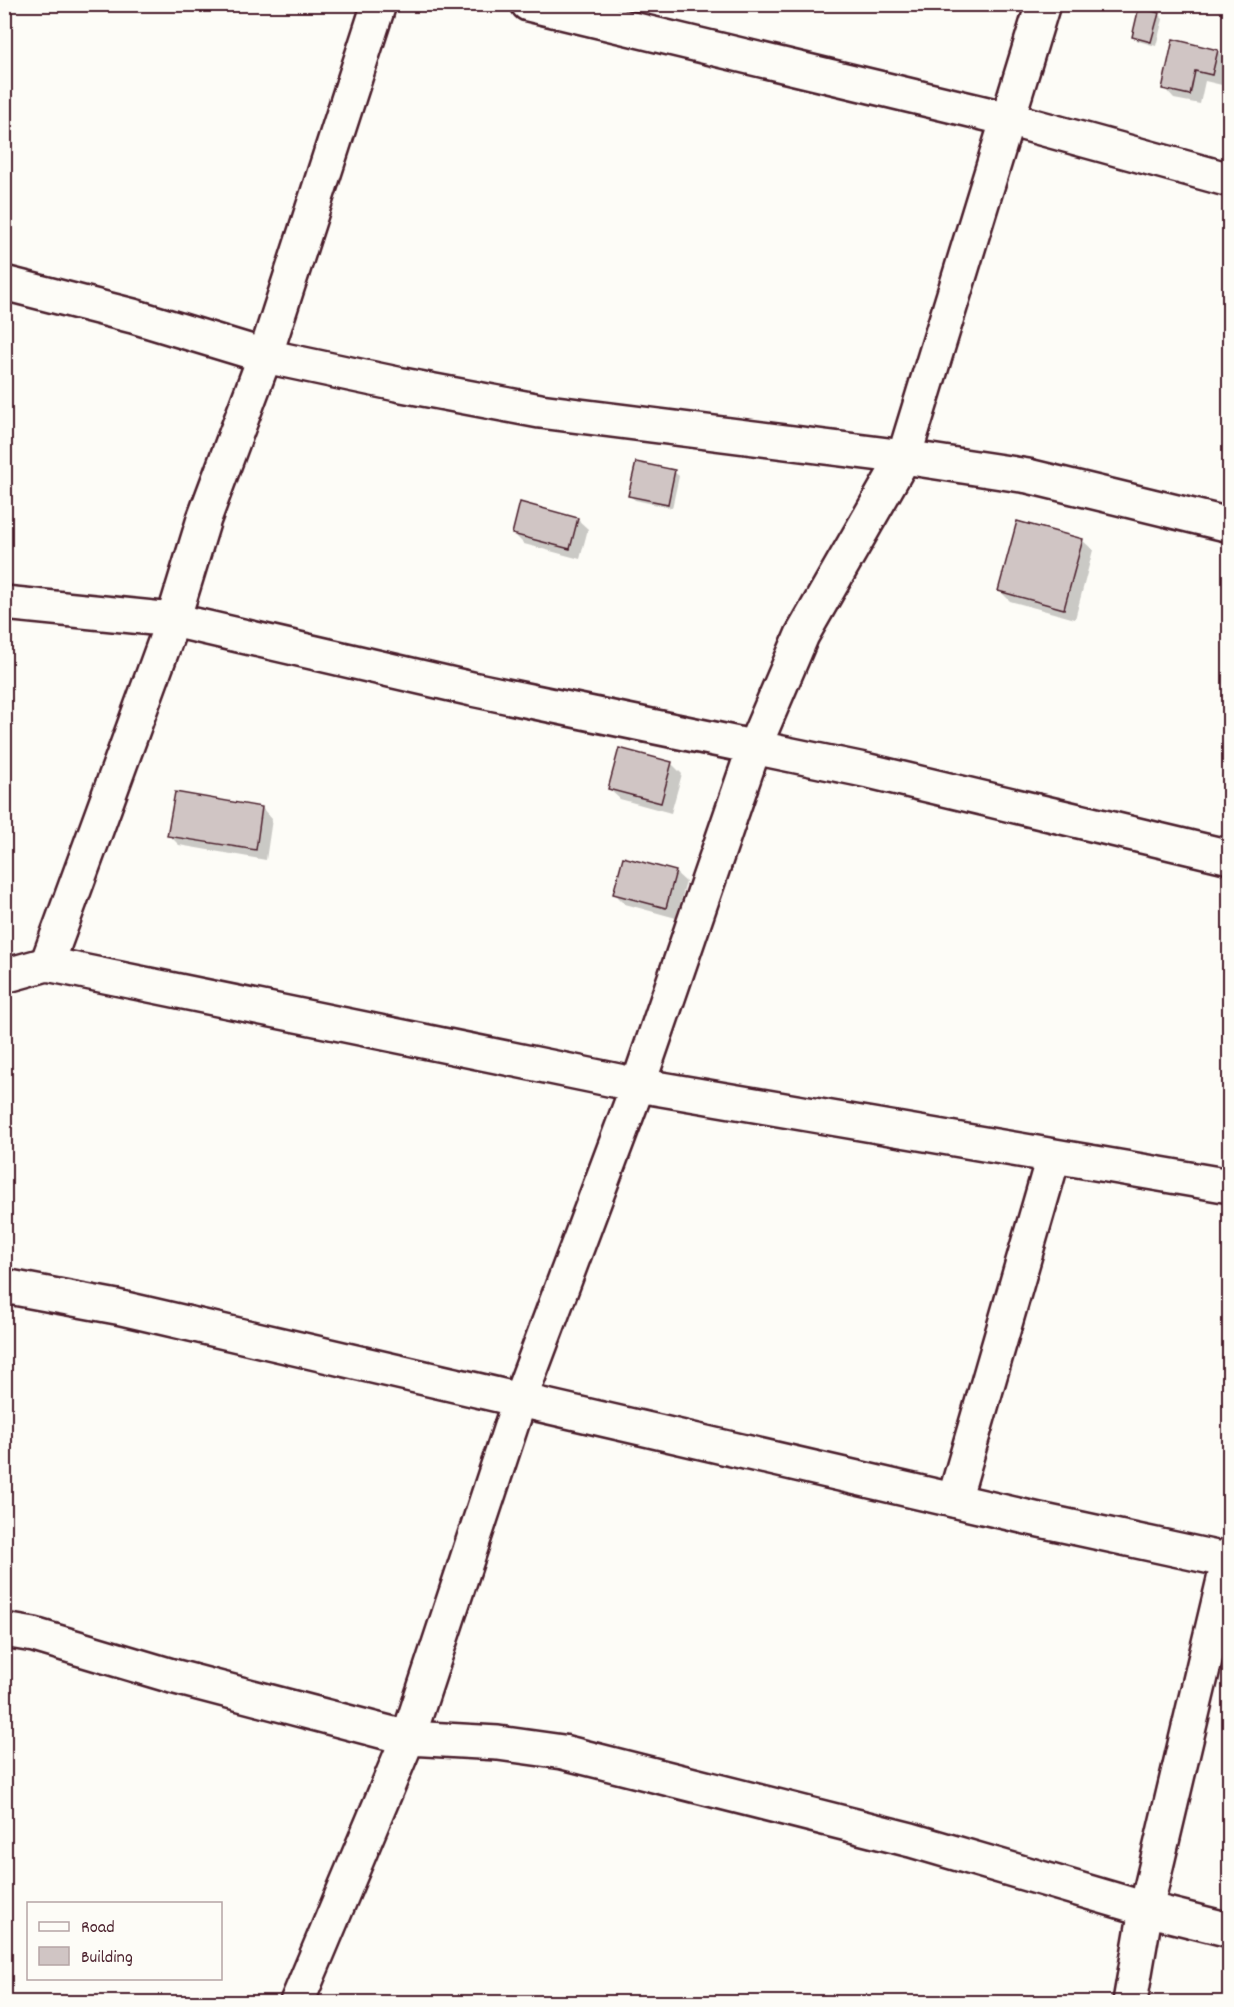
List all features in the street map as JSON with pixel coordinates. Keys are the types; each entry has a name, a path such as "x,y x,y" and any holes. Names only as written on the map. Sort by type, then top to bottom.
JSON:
{"street":[{"path":"47,964 173,620 204,519 266,356 379,4"},
{"path":"528,4 1008,119 1230,180"},
{"path":"297,2002 408,1738 520,1399 638,1085 755,746 802,635 904,457 1043,4"},
{"path":"4,283 133,316 266,356 540,411 904,457 1028,476 1230,525"},
{"path":"4,603 173,620 472,689 755,746 1230,857"},
{"path":"4,976 47,964 638,1085 1053,1158 1230,1186"},
{"path":"954,1500 1053,1158"},
{"path":"4,1286 117,1307 954,1500 1229,1559 1146,1909 1130,2002"},
{"path":"4,1630 34,1635 172,1676 408,1738 498,1743 563,1752 911,1840 1146,1909 1230,1930"}],"building":[{"path":"1139,7 1159,13 1151,42 1132,37"},
{"path":"1173,39 1218,50 1212,75 1195,71 1190,95 1162,89"},
{"path":"636,462 675,470 668,504 628,496"},
{"path":"520,502 578,518 570,549 512,534"},
{"path":"1017,521 1083,539 1064,609 998,591"},
{"path":"619,748 672,762 661,803 608,789"},
{"path":"175,792 262,807 256,850 167,836"},
{"path":"623,857 676,871 666,908 613,894"}]}
